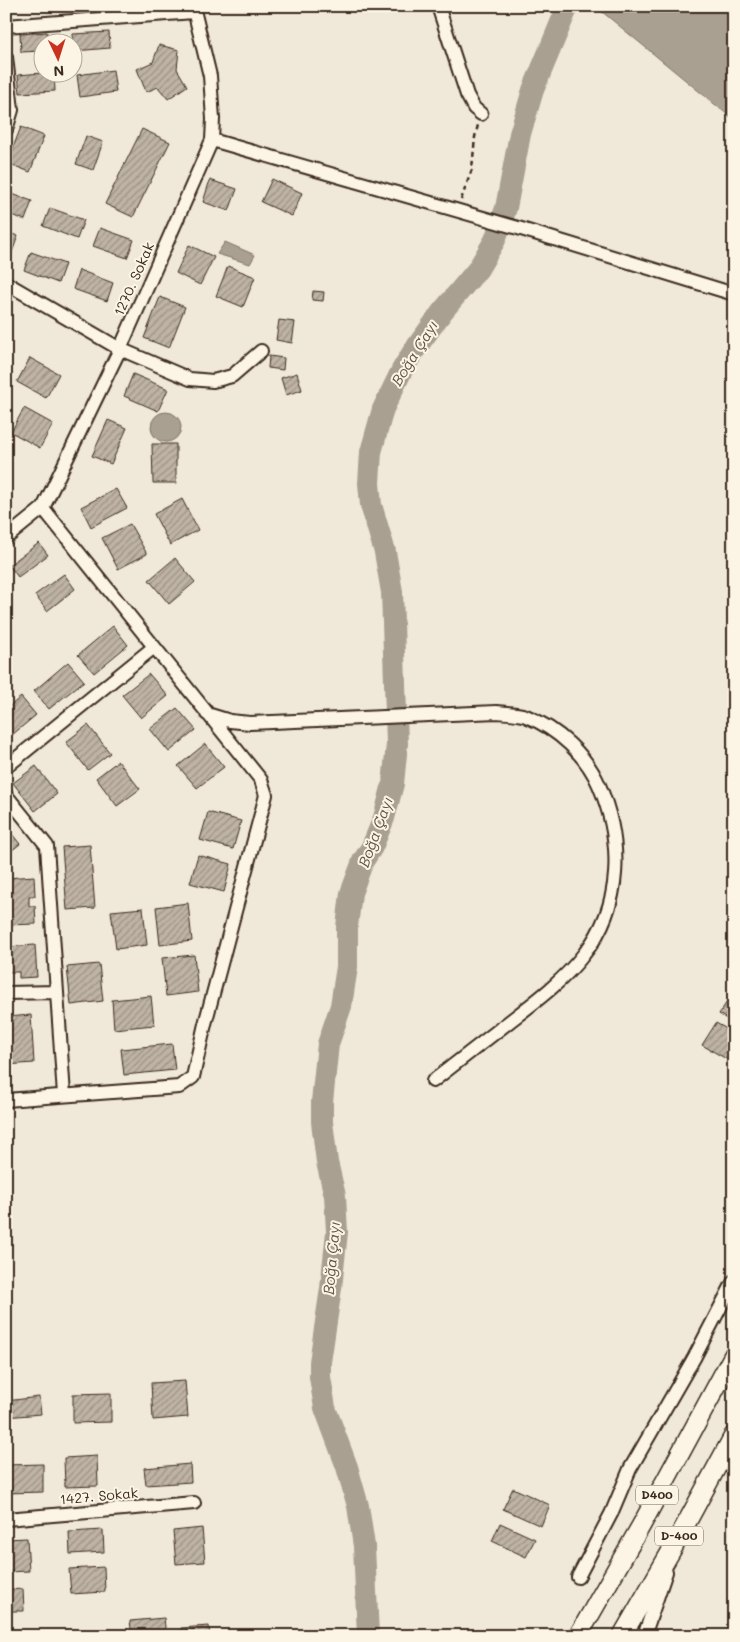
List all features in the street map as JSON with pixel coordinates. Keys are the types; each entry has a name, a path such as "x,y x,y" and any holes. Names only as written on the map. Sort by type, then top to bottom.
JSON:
{"highway":[{"name":"D400","path":"578,1636 642,1524 734,1354"},
{"name":"D-400","path":"622,1636 734,1436"}],"street":[{"path":"438,6 467,95 474,108 481,114"},
{"path":"6,26 193,9"},
{"name":"1270. Sokak","path":"6,538 43,508 120,349 212,140 213,119 210,76 193,9"},
{"path":"6,57 12,110 6,130"},
{"path":"212,140 458,210 734,294"},
{"path":"6,283 120,349 190,379 206,381 232,376 261,351"},
{"path":"6,1100 179,1087 193,1077 205,1024 266,795 261,780 43,508"},
{"path":"6,767 154,647"},
{"path":"208,714 230,721 250,723 496,712 525,716 553,730 576,750 594,773 608,805 614,836 617,869 612,900 601,926 585,954 550,990 433,1081"},
{"path":"6,795 47,846 64,1095"},
{"path":"6,994 57,992"},
{"path":"578,1577 611,1514 630,1470 694,1358 734,1281"},
{"name":"1427. Sokak","path":"6,1519 194,1503"},
{"path":"644,1636 674,1546"}],"path":[{"path":"458,210 472,169 475,137 481,114"}],"shaded area":[{"path":"595,6 734,6 734,120"},
{"path":"225,242 255,255 250,264 217,254"},
{"path":"166,412 177,416 181,427 177,438 166,442 155,438 151,427 155,416"}],"building":[{"path":"109,32 110,48 82,50 82,34"},
{"path":"32,33 32,51 21,52 20,34"},
{"path":"159,45 179,50 177,69 187,86 168,99 158,87 146,92 137,69 153,62"},
{"path":"113,70 116,92 80,97 78,82 82,82 82,74"},
{"path":"32,74 32,82 55,82 55,91 20,93 18,75"},
{"path":"21,127 44,136 30,172 7,163"},
{"path":"142,129 170,142 133,217 105,204"},
{"path":"86,136 103,142 93,170 76,164"},
{"path":"272,179 302,193 292,216 261,202"},
{"path":"210,180 237,189 229,211 203,202"},
{"path":"6,192 32,201 25,220 6,213"},
{"path":"50,208 84,220 77,239 43,226"},
{"path":"100,228 134,240 127,258 93,246"},
{"path":"6,232 18,236 11,255 6,253"},
{"path":"189,245 214,257 200,285 176,273"},
{"path":"31,252 65,264 58,283 24,270"},
{"path":"228,266 255,277 243,307 216,296"},
{"path":"79,270 113,283 107,301 73,289"},
{"path":"313,291 324,292 323,301 312,300"},
{"path":"160,297 185,307 169,348 144,338"},
{"path":"279,320 295,322 292,343 276,340"},
{"path":"269,356 284,358 283,370 268,368"},
{"path":"30,358 59,374 46,398 17,382"},
{"path":"297,373 302,390 286,395 281,378"},
{"path":"133,374 168,389 158,411 124,396"},
{"path":"24,408 53,424 40,448 11,432"},
{"path":"108,420 127,428 111,464 92,456"},
{"path":"152,444 176,444 176,483 153,483"},
{"path":"116,489 127,508 91,527 81,507"},
{"path":"182,499 198,530 170,545 154,514"},
{"path":"130,524 147,554 118,569 102,538"},
{"path":"39,543 48,555 18,577 9,565"},
{"path":"175,558 195,582 169,604 149,580"},
{"path":"64,574 75,589 47,611 35,595"},
{"path":"113,626 128,645 94,673 78,655"},
{"path":"68,662 84,681 49,709 34,691"},
{"path":"149,674 168,696 141,718 122,695"},
{"path":"21,697 36,715 6,740 6,709"},
{"path":"177,708 196,730 169,752 150,729"},
{"path":"88,725 110,753 88,770 66,742"},
{"path":"205,744 224,767 197,788 178,766"},
{"path":"118,761 140,789 117,806 96,778"},
{"path":"36,766 57,794 35,811 13,783"},
{"path":"208,812 241,821 233,849 200,840"},
{"path":"8,829 20,844 6,855 6,831"},
{"path":"90,845 95,908 67,910 62,847"},
{"path":"198,855 231,864 224,892 190,883"},
{"path":"34,876 35,896 29,896 29,906 35,906 36,924 6,925 6,878"},
{"path":"188,903 192,941 160,945 156,907"},
{"path":"143,908 147,945 116,949 111,911"},
{"path":"35,945 37,977 19,978 19,972 8,972 9,979 6,979 6,947"},
{"path":"194,955 198,992 166,996 162,958"},
{"path":"99,964 103,1001 71,1005 67,967"},
{"path":"151,996 154,1025 114,1029 112,1000"},
{"path":"731,996 734,998 734,1024 719,1014"},
{"path":"31,1015 34,1063 6,1065 6,1017"},
{"path":"716,1023 734,1033 734,1054 730,1061 702,1045"},
{"path":"172,1044 175,1070 124,1075 121,1049"},
{"path":"185,1381 188,1417 153,1420 151,1383"},
{"path":"111,1393 111,1422 73,1423 73,1394"},
{"path":"39,1397 41,1414 6,1417 6,1401"},
{"path":"97,1456 98,1486 65,1487 64,1458"},
{"path":"43,1464 43,1492 6,1493 6,1465"},
{"path":"190,1464 191,1482 146,1485 144,1468"},
{"path":"513,1488 550,1505 541,1526 503,1509"},
{"path":"500,1523 535,1539 526,1557 492,1541"},
{"path":"202,1528 205,1562 176,1564 173,1531"},
{"path":"103,1530 104,1552 70,1554 69,1532"},
{"path":"27,1538 29,1571 6,1572 6,1539"},
{"path":"104,1567 105,1592 71,1594 69,1569"},
{"path":"23,1589 24,1611 6,1611 6,1590"},
{"path":"164,1618 166,1636 132,1636 130,1621"},
{"path":"209,1626 210,1636 181,1636 181,1628"}],"waterway":[{"name":"Boğa Çayı","path":"368,1636 364,1546 358,1506 347,1467 325,1408 320,1377 320,1362 337,1232 335,1196 327,1162 322,1122 322,1102 328,1044 341,1006 347,967 347,927 351,893 363,861 372,847 384,818 393,784 397,744 392,592 385,552 371,505 369,483 371,452 383,409 402,370 442,312 478,269 495,240 506,208 520,134 533,90 568,6"}]}
